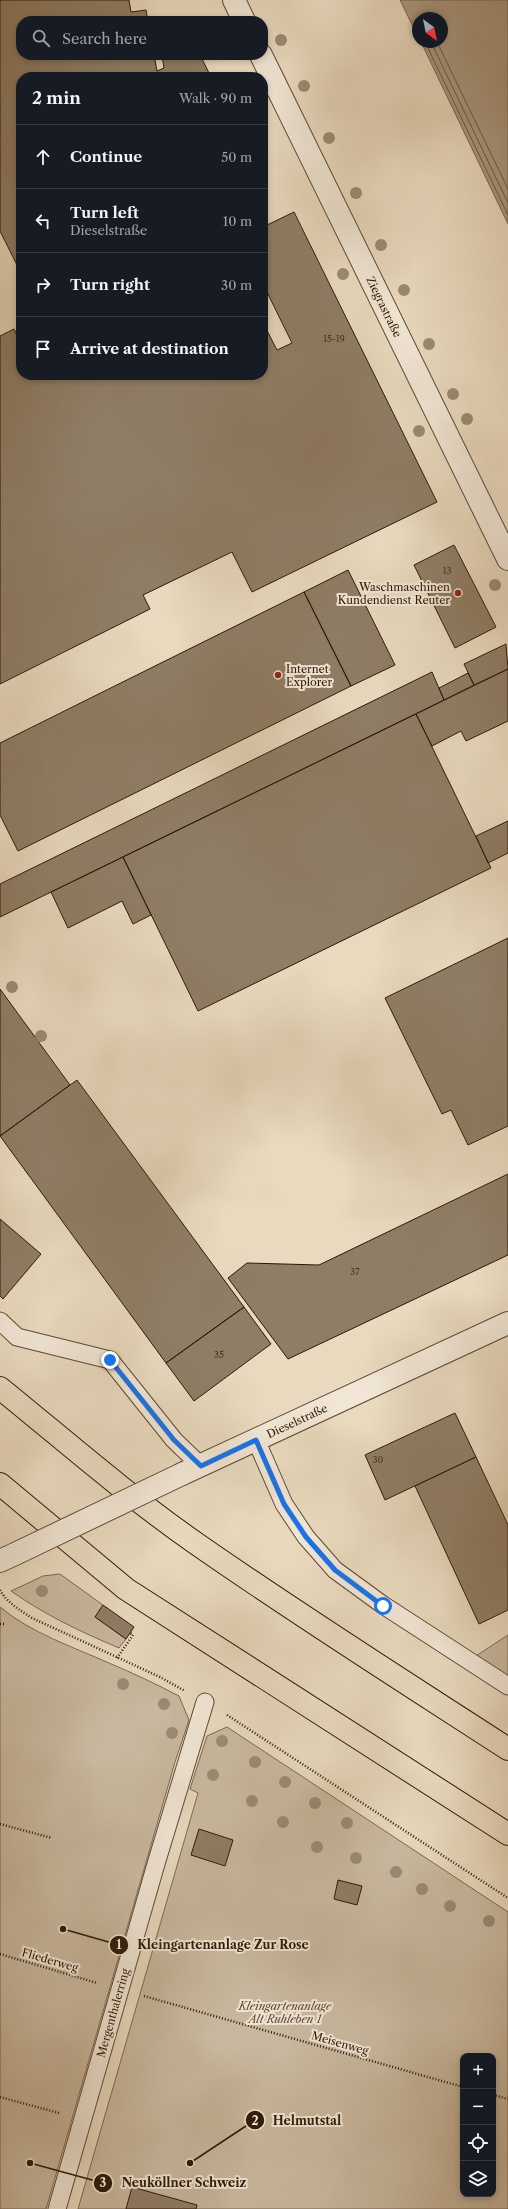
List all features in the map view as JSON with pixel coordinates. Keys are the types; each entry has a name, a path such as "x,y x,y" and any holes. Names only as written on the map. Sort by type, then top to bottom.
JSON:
{"highway":[{"path":"0,1388 86,1459 193,1541 329,1633 508,1750"},
{"path":"0,1484 126,1589 508,1834"}],"street":[{"path":"234,0 242,16"},
{"name":"Ziegrastraße","path":"263,60 508,559"},
{"name":"Dieselstraße","path":"7,1557 191,1470 508,1324"}],"lane":[{"path":"0,1321 18,1337 110,1360 174,1440 191,1470"},
{"path":"256,1440 284,1504 306,1537 335,1570 383,1606 508,1686"},
{"name":"Mergenthalerring","path":"57,2209 156,1864 205,1702"}],"path":[{"path":"0,1590 14,1606 32,1618 160,1677 205,1702 508,1898"},
{"path":"0,1624 6,1624"},
{"path":"117,1658 133,1636 130,1633"},
{"path":"0,1824 52,1838"},
{"name":"Fliederweg","path":"0,1954 95,1982"},
{"name":"Meisenweg","path":"120,1989 460,2086"},
{"path":"496,2096 508,2100"},
{"path":"0,2097 82,2119"}],"green space":[{"path":"60,1574 103,1605 95,1617 126,1639 119,1648 91,1636 37,1608 11,1591 43,1576"},
{"path":"0,1607 39,1632 136,1675 179,1696 189,1720 175,1762 46,2209 0,2209"},
{"path":"508,1635 508,1676 476,1656"},
{"name":"Kleingartenanlage Alt Ruhleben 1","path":"227,1727 508,1912 508,2209 78,2209 198,1793 190,1789 207,1736"}],"water":[{"path":"400,0 508,0 508,224 424,48 448,48 448,12 412,12 412,25"}],"building":[{"path":"0,0 129,0 131,12 146,10 147,16 16,16 16,60 155,60 157,71 164,68 163,60 202,60 208,72 16,72 16,263 0,231"},
{"path":"294,212 437,502 252,592 232,552 143,595 150,609 0,684 0,336 14,329 16,333 16,380 268,380 268,333 277,350 292,343 268,294 268,225"},
{"path":"454,545 496,627 455,648 414,565"},
{"path":"348,570 395,665 351,686 304,592"},
{"path":"304,592 351,686 18,851 0,815 0,743"},
{"path":"506,644 508,669 474,685 464,664"},
{"path":"508,669 508,721 466,741 461,731 432,746 416,714"},
{"path":"432,672 444,700 0,917 0,884"},
{"path":"468,673 474,685 444,700 439,688"},
{"path":"416,714 491,868 198,1011 123,857"},
{"path":"508,821 508,853 488,863 476,836"},
{"path":"123,857 151,915 133,924 122,901 68,928 51,892"},
{"path":"508,938 508,1126 468,1145 451,1110 442,1114 385,998"},
{"path":"0,989 70,1085 0,1136"},
{"path":"77,1080 244,1307 166,1363 0,1136"},
{"path":"508,1174 508,1255 288,1359 228,1278 247,1263 319,1265"},
{"path":"0,1219 41,1254 3,1299 0,1296"},
{"path":"244,1307 271,1344 194,1401 166,1363"},
{"path":"455,1413 476,1457 385,1500 365,1455"},
{"path":"476,1457 508,1525 508,1610 479,1624 415,1486"},
{"path":"103,1605 134,1627 126,1639 95,1617"},
{"path":"199,1829 233,1840 225,1866 191,1855"},
{"path":"338,1880 362,1886 357,1905 334,1899"},
{"path":"132,2187 197,2205 196,2209 126,2209"}],"place":[{"name":"Waschmaschinen Kundendienst Reuter","path":"458,593"},
{"name":"Internet Explorer","path":"278,675"},
{"name":"Kleingartenanlage Zur Rose","path":"63,1929"},
{"name":"Neuköllner Schweiz","path":"30,2163"},
{"name":"Helmutstal","path":"190,2163"}],"route":[{"path":"110,1360 174,1440 201,1466 256,1440 284,1504 306,1537 335,1570 383,1606"}]}
